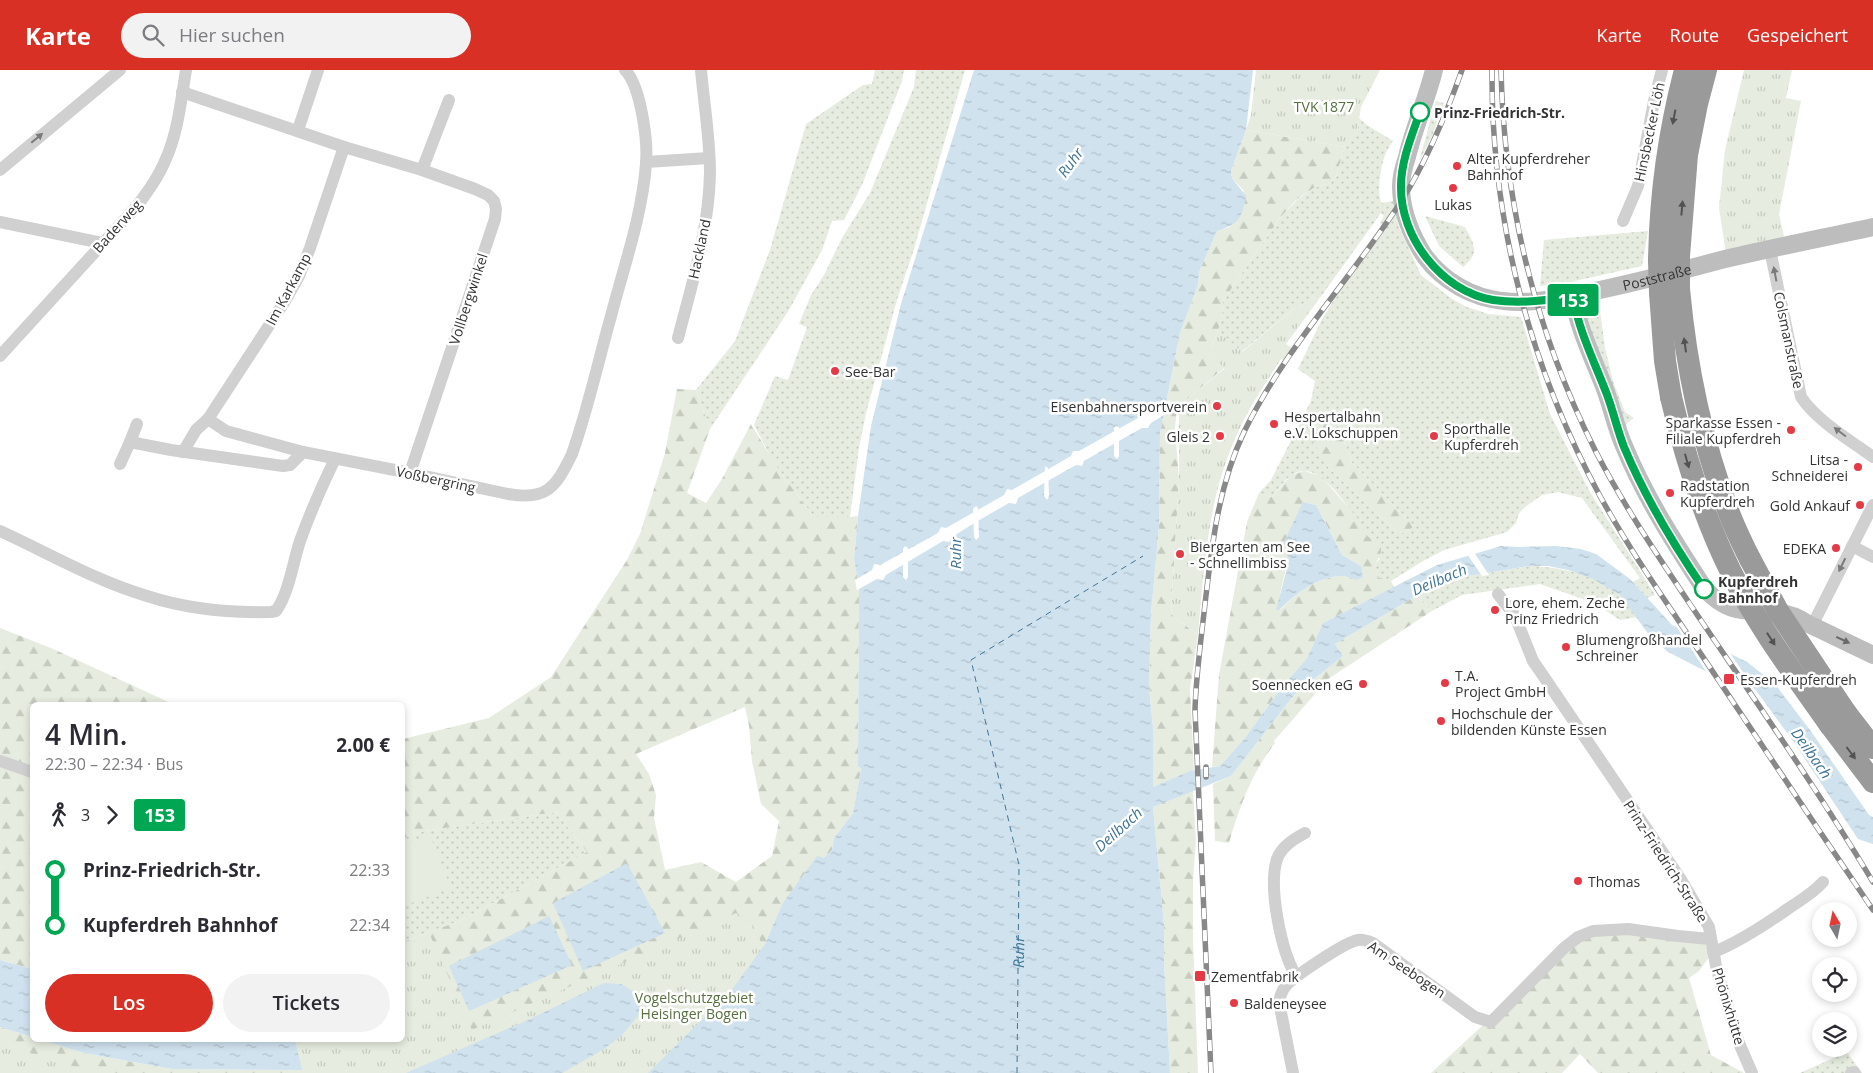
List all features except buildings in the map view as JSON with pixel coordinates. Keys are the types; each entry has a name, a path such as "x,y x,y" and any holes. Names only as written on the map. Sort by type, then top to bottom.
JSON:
{"highway":[{"path":"1685,70 1666,154 1660,210 1669,258 1670,291 1665,361 1671,397 1688,464 1708,519 1730,570 1747,602 1795,675 1873,782"},
{"path":"1669,258 1697,104 1706,70"},
{"path":"1670,291 1713,466 1728,511 1750,559 1778,611 1846,713 1873,748"}],"street":[{"path":"0,170 120,70"},
{"name":"Baderweg","path":"0,356 146,194 165,161 173,136 186,70"},
{"path":"298,130 318,70"},
{"name":"Voßbergring","path":"335,459 523,497 539,495 558,480 572,454 578,436 639,212 646,162 639,100 631,79 625,70"},
{"name":"Hackland","path":"678,338 705,230 710,180 701,70"},
{"name":"Poststraße","path":"1434,70 1411,138 1402,176 1403,204 1414,239 1423,255 1433,267 1455,284 1471,293 1491,300 1530,302 1573,296 1873,227"},
{"name":"Hinsbecker Löh","path":"1623,221 1638,186 1654,101 1662,70"},
{"name":"Vollbergwinkel","path":"182,92 422,170 488,195 494,201 496,209 495,219 410,473"},
{"path":"422,170 449,100"},
{"name":"Im Karkamp","path":"184,452 196,430 208,418 285,301 310,248 344,146"},
{"path":"646,162 709,158"},
{"path":"0,222 102,243"},
{"name":"Colsmanstraße","path":"1770,250 1800,397 1820,417 1873,457"},
{"path":"1573,296 1581,329 1609,399 1623,445 1660,521 1712,598 1726,607 1736,610 1793,616 1873,655"},
{"path":"0,531 92,574 146,596 175,604 206,609 276,611 284,597 301,541 335,459 226,431 208,418"},
{"path":"120,464 137,424"},
{"path":"130,442 184,452 283,466 290,465 303,452"},
{"path":"1812,626 1873,505"},
{"path":"1852,546 1873,557"},
{"name":"Prinz-Friedrich-Straße","path":"1491,1022 1564,948 1578,937 1593,931 1628,929 1678,936 1710,938 1709,927 1680,878 1533,661 1515,616 1498,594"},
{"path":"0,761 30,771"},
{"path":"1296,976 1286,957 1275,906 1274,886 1277,860 1282,849 1290,841 1305,833"},
{"path":"1714,952 1764,925 1816,890 1823,882"},
{"name":"Phönixhütte","path":"1710,938 1716,966 1739,1043 1752,1073"},
{"name":"Am Seebogen","path":"1293,1073 1280,995 1296,976 1350,942 1357,940 1368,940 1474,1017 1491,1022"}],"green space":[{"path":"875,70 904,70 902,81 862,185 844,220 832,221 822,250 789,310 710,429 696,390 735,341 770,250 806,124 863,85 872,84"},
{"path":"916,70 965,70 914,249 897,300 866,413 859,448 850,517 814,517 775,465 754,425 775,376 788,380 807,327 799,324 811,295 824,275 842,238 870,193 914,87"},
{"name":"TVK 1877","path":"1256,70 1380,70 1361,107 1357,132 1345,147 1246,130 1251,115"},
{"path":"1744,70 1792,70 1786,98 1801,101 1779,214 1785,241 1726,253 1719,208 1725,150"},
{"path":"1436,101 1444,103 1432,136 1419,162 1431,118 1434,119"},
{"path":"1359,118 1393,141 1386,153 1382,166 1379,187 1380,199 1382,203 1393,201 1399,227 1421,275 1452,299 1467,307 1488,314 1521,317 1550,414 1590,492 1655,595 1647,598 1633,582 1640,578 1582,498 1558,492 1542,495 1519,513 1516,523 1507,532 1444,550 1391,581 1376,577 1374,567 1380,559 1348,506 1326,481 1315,474 1304,471 1294,474 1286,480 1272,497 1259,493 1271,480 1311,401 1315,381 1298,369 1321,321 1338,293 1386,229 1380,223 1384,216 1381,213 1322,295 1295,308 1241,352 1218,330 1222,319 1223,301 1279,219 1297,200 1315,187 1328,184 1335,179 1345,147 1357,132","holes":["1328,417 1344,441 1352,463 1414,526 1407,532 1398,533 1328,467"]},
{"path":"1246,130 1345,147 1335,179 1328,184 1315,187 1296,200 1279,219 1223,301 1222,319 1209,355 1225,367 1177,408 1175,428 1179,479 1171,614 1198,635 1190,689 1194,770 1153,787 1153,728 1149,687 1151,613 1159,527 1160,433 1180,333 1198,285 1199,272 1217,231 1230,227 1244,191 1232,178 1231,171"},
{"path":"1425,216 1465,227 1473,244 1474,253 1463,267 1439,246"},
{"path":"1648,231 1642,266 1566,283 1540,286 1544,240"},
{"path":"1322,295 1286,344 1292,348 1284,360 1281,359 1248,412 1224,469 1217,492 1208,539 1198,635 1171,614 1179,479 1179,406 1225,368 1209,355 1218,330 1242,352 1295,308"},
{"path":"1600,311 1605,348 1613,381 1625,412 1634,418 1624,426 1585,315"},
{"path":"677,389 696,390 710,429 687,493 706,503 722,479 751,424 781,473 814,517 858,516 854,559 859,587 858,766 861,769 853,813 834,838 832,850 782,904 765,944 731,991 406,1073 0,1073 0,1027 30,1036 30,1042 48,1042 84,1053 172,1069 301,1070 295,1042 405,1042 405,941 462,920 587,852 556,812 424,831 405,837 405,739 489,718 551,677 627,560 640,534 665,453","holes":["745,707 749,726 752,761 761,804 779,821 772,856 736,882 701,862 665,870 654,818 656,795 649,774 636,754"]},
{"path":"1328,416 1344,441 1352,463 1414,526 1407,532 1398,533 1328,467 1312,439 1318,421"},
{"path":"1304,471 1321,476 1359,520 1368,537 1380,542 1381,549 1379,558 1375,563 1375,571 1377,577 1391,581 1394,587 1323,623 1307,658 1282,687 1244,739 1220,766 1212,767 1219,675 1247,522 1259,493 1272,497 1291,475","holes":["1303,502 1316,505 1342,555 1361,566 1356,580 1341,576 1323,579 1300,592 1280,610 1280,593"]},
{"path":"1529,566 1564,570 1601,582 1620,595 1637,617 1620,620 1594,603 1540,584 1462,595 1432,611 1416,596 1468,576"},
{"path":"1416,596 1432,611 1328,679 1274,741 1275,743 1247,791 1229,843 1215,841 1213,784 1231,776 1294,695 1343,656 1335,644"},
{"path":"0,628 51,648 168,702 30,702 30,769 0,759"},
{"path":"0,763 30,773 30,968 0,960"},
{"path":"1193,790 1196,840 1193,881 1193,939 1198,1073 1170,1073 1164,925 1153,807"},
{"path":"556,812 587,852 462,920 405,941 405,837 424,831"},
{"path":"430,835 451,888 405,905 405,844"},
{"name":"Vogelschutzgebiet Heisinger Bogen","path":"736,913 752,924 772,964 750,1073 303,1073 297,1042 405,1042 405,944 430,935 472,1030"},
{"path":"1594,932 1700,939 1713,952 1699,971 1689,978 1711,1055 1744,1073 1598,1073 1580,1054 1562,1073 1431,1073 1495,1014 1561,948"},
{"path":"0,1044 95,1073 0,1073"},
{"path":"1836,1057 1851,1057 1862,1073 1800,1073"}],"water":[{"path":"974,70 1253,70 1246,130 1231,171 1232,178 1246,196 1245,204 1241,215 1235,223 1217,231 1199,272 1198,285 1180,333 1160,433 1159,527 1151,613 1149,687 1153,728 1153,787 1190,771 1220,766 1244,739 1282,687 1307,658 1323,623 1437,565 1501,546 1556,546 1581,549 1596,554 1630,579 1672,625 1747,662 1775,684 1810,730 1869,815 1873,817 1873,844 1858,839 1793,741 1755,689 1718,680 1707,672 1668,652 1649,635 1620,595 1593,579 1568,570 1548,566 1529,566 1468,576 1416,596 1335,644 1343,656 1294,695 1231,776 1153,807 1164,925 1170,1073 648,1073 731,991 765,944 782,904 817,856 824,858 832,850 834,838 853,813 861,769 858,766 859,587 854,559 858,516 871,426 901,304","holes":["1116,426 1119,427 1119,456 1117,459 1114,456 1114,428","1045,466 1048,468 1049,496 1047,500 1044,496","976,506 978,508 979,537 976,540 974,537 973,509","905,546 908,548 908,577 906,580 903,577 903,549"]},
{"path":"1303,502 1316,505 1342,555 1361,566 1363,577 1356,580 1341,576 1323,579 1307,587 1279,610 1276,610 1289,561 1284,542"},
{"path":"627,863 665,933 583,971 553,903"},
{"path":"549,916 572,965 469,1011 449,966"},
{"path":"0,960 30,968 30,1036 0,1027"},
{"path":"604,983 621,984 634,992 640,1006 638,1016 621,1036 604,1049 562,1073 406,1073 528,1020"},
{"path":"48,1042 295,1042 302,1070 172,1069 84,1053"}],"pier":[{"path":"1170,400 1167,413 1151,423 1148,428 1142,428 1084,461 1082,466 1076,465 1018,498 1016,504 1009,503 952,537 949,542 943,541 886,575 883,580 877,579 857,590 855,580 872,570 874,564 880,565 938,533 941,527 946,528 1004,495 1007,489 1012,490 1071,456 1073,451 1079,451 1138,418 1141,413 1145,413"},
{"path":"1473,551 1489,575 1482,576 1467,554"},
{"path":"1674,623 1728,650 1784,733 1754,691 1718,683 1709,676"}],"ferry route":[{"path":"1017,1073 1019,865 971,660 1143,556"}],"railway":[{"path":"1211,1073 1195,710 1208,582 1217,516 1222,495 1235,453 1260,401 1279,371 1402,200 1420,169 1435,137 1462,70"},
{"path":"1492,70 1493,126 1498,181 1507,236 1519,290 1534,343 1553,395 1575,446 1600,496 1641,564 1873,910"},
{"path":"1501,70 1503,120 1509,169 1527,267 1556,361 1575,407 1596,452 1633,516 1810,782 1873,882"},
{"path":"1206,767 1206,777"}],"bus line":[{"name":"153","path":"1420,112 1411,138 1402,176 1401,193 1406,218 1423,255 1433,267 1455,284 1471,293 1491,300 1530,302 1573,296 1581,329 1609,399 1623,445 1660,521 1704,589"}],"place":[{"name":"Prinz-Friedrich-Str.","path":"1420,112"},
{"name":"Alter Kupferdreher Bahnhof","path":"1457,166"},
{"name":"Lukas","path":"1453,188"},
{"name":"See-Bar","path":"835,371"},
{"name":"Eisenbahnersportverein","path":"1217,406"},
{"name":"Hespertalbahn e.V. Lokschuppen","path":"1274,424"},
{"name":"Sparkasse Essen - Filiale Kupferdreh","path":"1791,430"},
{"name":"Gleis 2","path":"1220,436"},
{"name":"Sporthalle Kupferdreh","path":"1434,436"},
{"name":"Litsa - Schneiderei","path":"1858,467"},
{"name":"Radstation Kupferdreh","path":"1670,493"},
{"name":"Gold Ankauf","path":"1860,505"},
{"name":"EDEKA","path":"1836,548"},
{"name":"Biergarten am See - Schnellimbiss","path":"1180,554"},
{"name":"Kupferdreh Bahnhof","path":"1704,589"},
{"name":"Lore, ehem. Zeche Prinz Friedrich","path":"1495,610"},
{"name":"Blumengroßhandel Schreiner","path":"1566,647"},
{"name":"Essen-Kupferdreh","path":"1729,679"},
{"name":"T.A. Project GmbH","path":"1445,683"},
{"name":"Soennecken eG","path":"1363,684"},
{"name":"Hochschule der bildenden Künste Essen","path":"1441,721"},
{"name":"Thomas","path":"1578,881"},
{"name":"Zementfabrik","path":"1200,976"},
{"name":"Baldeneysee","path":"1234,1003"}],"water label":[{"name":"Ruhr","path":"1070,162"},
{"name":"Ruhr","path":"955,553"},
{"name":"Deilbach","path":"1439,579"},
{"name":"Deilbach","path":"1812,753"},
{"name":"Deilbach","path":"1118,829"},
{"name":"Ruhr","path":"1017,951"}]}
